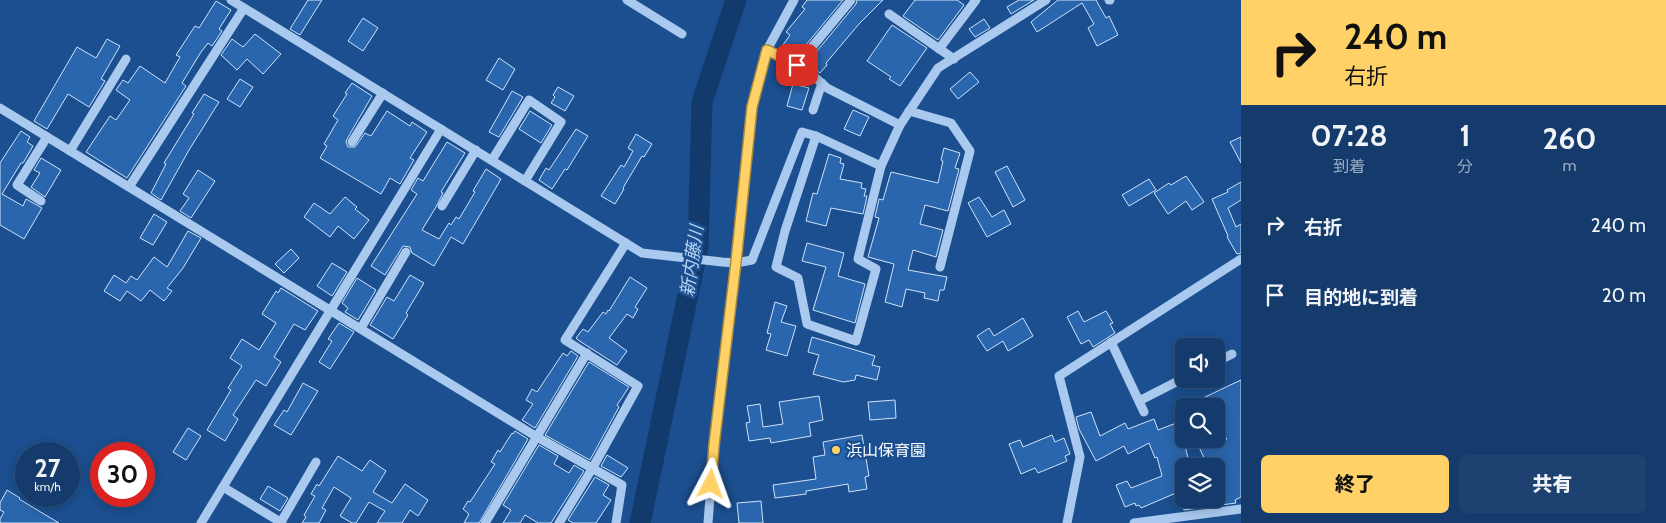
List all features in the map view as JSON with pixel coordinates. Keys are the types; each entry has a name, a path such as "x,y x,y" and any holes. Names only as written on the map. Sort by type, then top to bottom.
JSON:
{"street":[{"path":"231,0 642,253 722,262 752,260 802,132 816,136 881,166"},
{"path":"627,0 682,34"},
{"path":"708,523 714,445 752,107 767,50 794,0"},
{"path":"797,65 851,0"},
{"path":"939,49 976,0"},
{"path":"816,136 785,231 776,267 798,278 807,324 856,341 876,269 858,259 881,166 900,125 938,68 1046,0"},
{"path":"128,187 244,8"},
{"path":"889,14 954,58"},
{"path":"767,50 806,69 827,88 900,125"},
{"path":"70,151 126,59"},
{"path":"813,110 822,83"},
{"path":"352,142 383,93"},
{"path":"492,160 529,100 561,122 525,181"},
{"path":"0,108 537,437 622,485 616,523"},
{"path":"910,110 952,123 970,151 940,267"},
{"path":"201,523 441,129"},
{"path":"41,201 17,185 47,137"},
{"path":"442,206 476,150"},
{"path":"558,523 592,468 638,386 565,340 626,243"},
{"path":"361,328 406,252"},
{"path":"1067,523 1080,457 1059,376 1241,259"},
{"path":"1111,342 1144,412"},
{"path":"485,523 587,353"},
{"path":"1225,358 1232,354"},
{"path":"1139,401 1175,383"},
{"path":"223,487 282,523 316,462"},
{"path":"1134,523 1241,509"}],"building":[{"path":"308,0 322,0 300,35 290,29"},
{"path":"807,0 843,0 796,57 780,49 790,35 786,32 805,9 802,7"},
{"path":"857,0 883,0 859,24 826,63 827,65 820,73 807,63 856,4"},
{"path":"915,0 957,0 964,5 938,40 903,16"},
{"path":"1019,0 1034,0 1011,14 1007,7"},
{"path":"1058,0 1096,0 1106,18 1109,16 1118,35 1097,46 1088,28 1094,24 1082,3 1037,32 1031,22"},
{"path":"216,1 231,10 219,29 222,31 212,46 208,43 201,52 182,83 186,86 127,178 86,152 110,116 116,120 130,100 116,90 123,80 128,83 140,66 165,83 180,57 176,55 195,26 199,28"},
{"path":"363,18 378,28 363,51 348,41"},
{"path":"984,19 990,28 975,37 969,29"},
{"path":"892,25 927,48 900,86 889,79 891,77 867,61"},
{"path":"255,34 281,54 263,74 247,59 237,70 221,55 232,39 243,47"},
{"path":"107,39 120,46 101,79 105,81 89,107 68,94 47,129 34,121 77,47 96,58"},
{"path":"499,58 515,69 503,90 486,80"},
{"path":"970,72 979,82 958,99 950,89"},
{"path":"240,79 253,87 240,107 227,99"},
{"path":"352,83 372,96 347,139 348,147 355,147 365,133 371,136 387,111 410,126 412,122 427,132 410,158 414,160 400,184 390,178 381,194 320,158 327,146 324,144 338,120 333,116"},
{"path":"793,84 809,88 802,110 787,106"},
{"path":"558,87 574,96 565,111 551,103"},
{"path":"512,91 523,97 499,137 489,132"},
{"path":"204,94 219,102 161,200 151,193 166,164 164,163"},
{"path":"853,110 869,117 860,136 844,129"},
{"path":"530,111 552,125 541,143 519,129"},
{"path":"576,129 588,136 567,170 565,169 552,189 539,180 546,168 549,170"},
{"path":"21,131 30,137 27,142 33,146 2,194 23,206 26,199 42,208 24,239 0,225 0,163"},
{"path":"636,134 652,144 644,157 642,156 615,204 601,196 621,165 624,167 633,151 628,148"},
{"path":"1241,137 1241,163 1230,142"},
{"path":"447,142 465,153 441,192 443,193 422,230 439,239 449,223 451,225 456,217 459,219 486,169 501,179 463,244 451,237 434,266 412,253 410,247 403,246 385,275 371,266 417,194 411,190 418,178 423,181"},
{"path":"944,148 960,153 955,168 959,169 948,211 925,205 920,224 943,230 936,257 913,250 908,270 947,277 944,290 940,290 938,301 924,298 925,293 906,289 902,307 885,302 894,264 868,257 879,218 875,217 879,199 883,200 891,172 938,183"},
{"path":"829,154 841,158 840,163 844,164 840,179 862,183 861,188 866,189 864,196 867,196 863,214 831,208 826,226 806,221 813,193 817,194"},
{"path":"41,158 61,170 45,197 31,187 40,173 34,170"},
{"path":"1007,166 1025,200 1013,207 995,172"},
{"path":"198,170 215,181 191,218 180,211 189,198 183,194"},
{"path":"1186,176 1204,202 1192,210 1186,201 1168,214 1154,193 1169,183 1171,185"},
{"path":"1149,179 1156,190 1129,206 1122,195"},
{"path":"1241,182 1241,200 1228,208 1236,227 1241,224 1241,253 1237,254 1227,237 1212,199 1228,192 1227,190"},
{"path":"345,197 357,207 355,209 369,220 354,239 338,226 330,237 304,217 314,203 330,214"},
{"path":"979,197 992,217 1004,210 1011,224 987,237 968,203"},
{"path":"154,214 167,222 153,245 140,238"},
{"path":"188,231 201,238 183,268 167,288 172,291 164,301 150,290 141,301 127,291 120,301 104,291 114,275 126,283 131,276 137,280 154,257 167,267"},
{"path":"807,243 844,253 838,276 865,284 855,323 813,310 826,267 802,261"},
{"path":"291,249 299,258 284,273 275,264"},
{"path":"332,263 347,272 332,296 317,286"},
{"path":"410,275 424,283 393,339 370,325 387,297 394,301"},
{"path":"630,277 647,288 635,307 638,309 633,318 627,314 609,338 627,351 617,365 576,338 583,329 588,332 603,312 606,314 609,311"},
{"path":"357,278 376,290 358,320 345,312 348,308 342,303"},
{"path":"281,288 318,311 305,330 294,324 274,357 281,362 266,386 256,380 233,415 238,419 225,441 207,430 231,390 228,388 242,366 230,358 242,339 259,350 276,323 262,314 276,291 278,293"},
{"path":"775,302 787,306 781,322 796,326 787,356 766,350 771,334 767,333"},
{"path":"1078,311 1084,322 1106,311 1113,323 1110,324 1115,333 1093,347 1089,340 1081,344 1067,317"},
{"path":"1023,318 1033,336 1008,351 1003,341 987,351 977,336 989,328 994,336"},
{"path":"339,323 354,332 330,369 319,362 332,341 328,339"},
{"path":"812,337 875,356 872,365 880,367 877,380 856,375 855,380 843,382 813,374 819,355 808,352"},
{"path":"571,351 578,356 535,428 522,420 533,404 526,400 532,389 537,392 563,353 567,356"},
{"path":"589,362 629,387 617,405 619,407 590,460 545,435"},
{"path":"1241,380 1241,497 1235,500 1236,503 1225,504 1225,458 1204,458 1199,448 1225,448 1225,439 1227,439 1225,437 1225,398 1203,398"},
{"path":"303,383 318,391 291,435 274,425 284,410 287,412"},
{"path":"819,396 823,420 809,423 811,436 771,443 770,438 749,441 746,423 750,422 747,406 760,404 763,427 783,424 779,402"},
{"path":"895,400 896,418 870,420 868,402"},
{"path":"1091,412 1100,436 1125,423 1128,429 1154,419 1158,430 1175,424 1175,448 1186,448 1188,458 1175,458 1175,493 1141,508 1139,505 1136,506 1135,503 1125,507 1116,485 1127,481 1131,488 1162,476 1157,457 1155,458 1149,443 1128,454 1124,446 1096,461 1079,429 1076,417"},
{"path":"188,428 201,436 186,460 173,452"},
{"path":"515,431 528,439 479,523 464,523 469,514 463,509 468,501 470,502 495,464 491,462 498,450 500,452"},
{"path":"862,435 869,476 865,477 867,489 849,492 848,484 806,491 806,494 775,498 773,485 816,479 813,457 825,455 823,442"},
{"path":"1052,435 1055,442 1064,438 1070,454 1065,456 1067,461 1038,473 1035,468 1021,474 1009,444 1020,440 1023,447"},
{"path":"539,445 558,456 554,464 569,473 574,465 584,471 551,523 538,523 525,515 520,523 503,523 511,510 503,505"},
{"path":"607,455 628,468 621,477 601,466"},
{"path":"338,456 362,471 370,460 386,471 373,492 392,503 405,484 428,500 418,516 410,510 402,523 377,523 385,511 369,502 356,523 352,523 340,516 351,498 334,487 322,508 326,510 319,523 302,523 306,517 304,515 315,496 311,494 317,484 319,486"},
{"path":"595,477 609,485 603,495 611,500 596,523 573,523 568,520"},
{"path":"268,486 288,498 280,511 260,499"},
{"path":"7,490 15,495 15,507 32,507 59,523 0,523 4,512 0,510 0,503"},
{"path":"761,501 763,523 739,523 737,503"},
{"path":"1183,508 1199,508 1184,510"}],"waterway":[{"name":"新内藤川","path":"640,523 698,247 702,102 736,0"}],"place":[{"name":"浜山保育園","path":"836,450"}],"route":[{"path":"711,484 752,107 767,50 797,65"}]}
